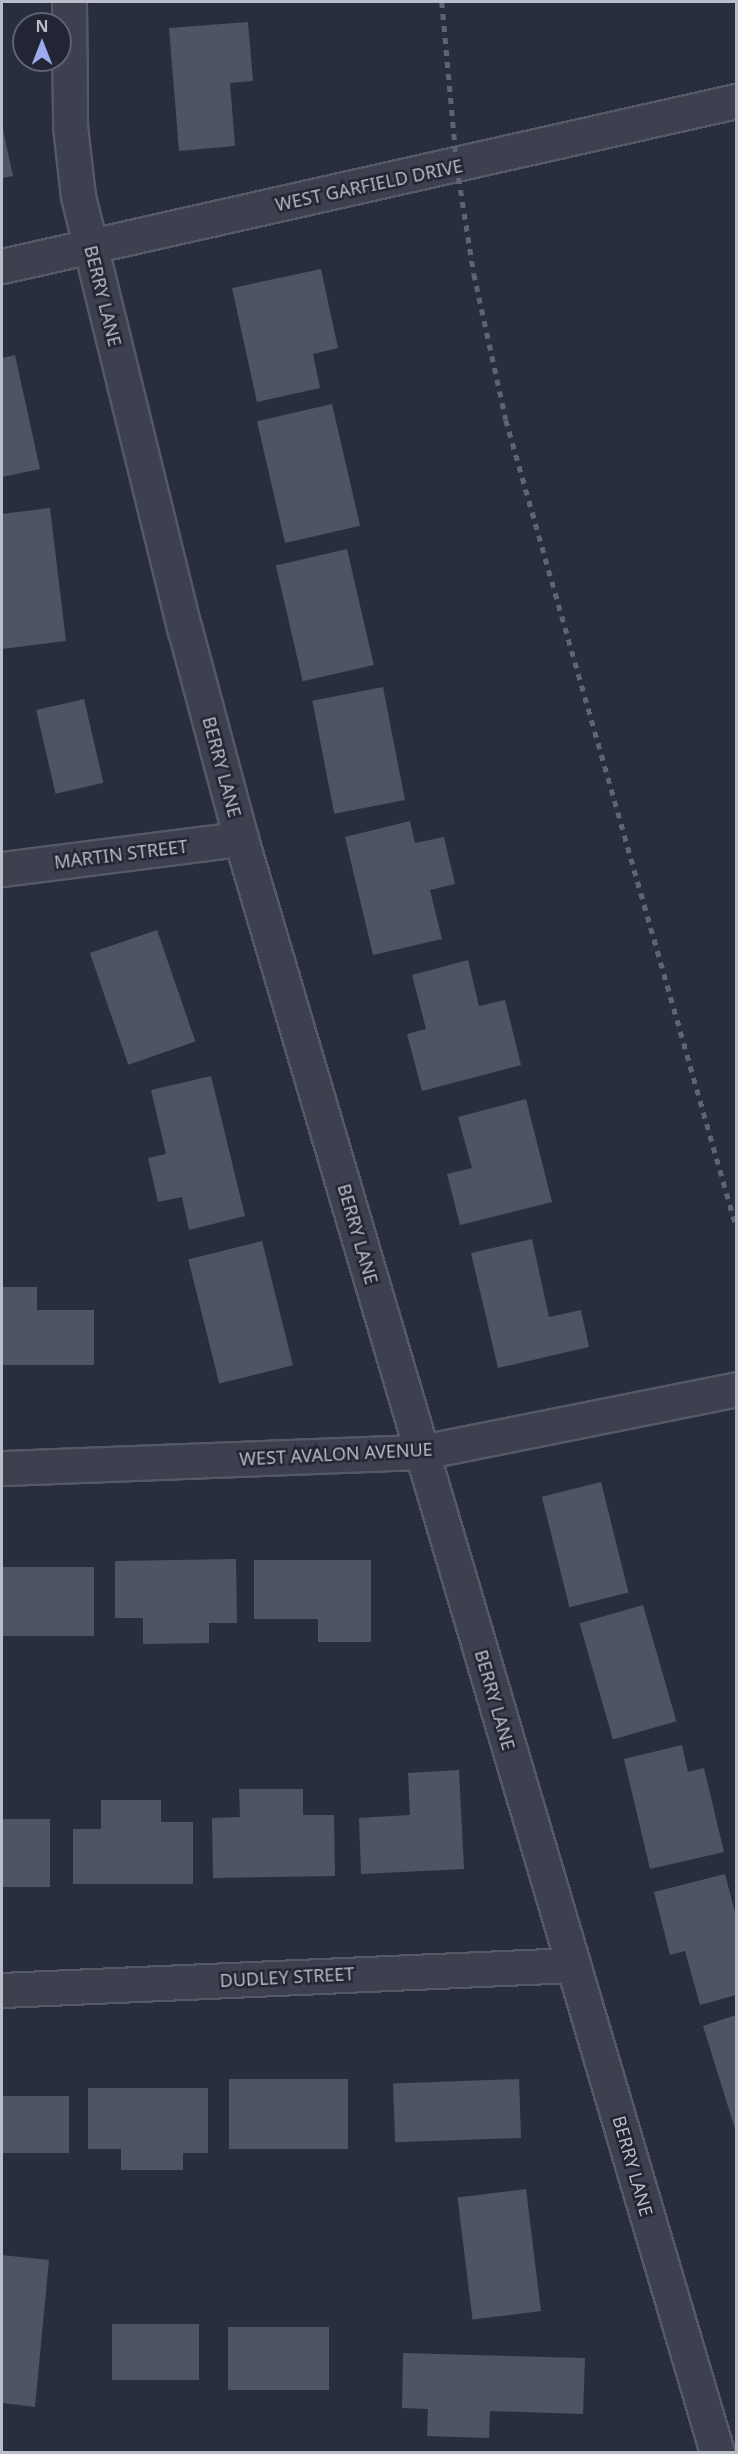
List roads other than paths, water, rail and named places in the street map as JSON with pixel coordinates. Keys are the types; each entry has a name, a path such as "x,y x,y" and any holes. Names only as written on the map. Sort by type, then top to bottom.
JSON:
{"street":[{"name":"BERRY LANE","path":"69,2 73,162 90,246 241,839 717,2452"},
{"name":"WEST GARFIELD DRIVE","path":"2,266 736,101"},
{"name":"MARTIN STREET","path":"2,869 241,839"},
{"name":"WEST AVALON AVENUE","path":"2,1468 422,1452 736,1389"},
{"name":"DUDLEY STREET","path":"2,1990 573,1965"}],"railway":[{"path":"442,2 457,166 474,274 506,420 736,1226"}]}
